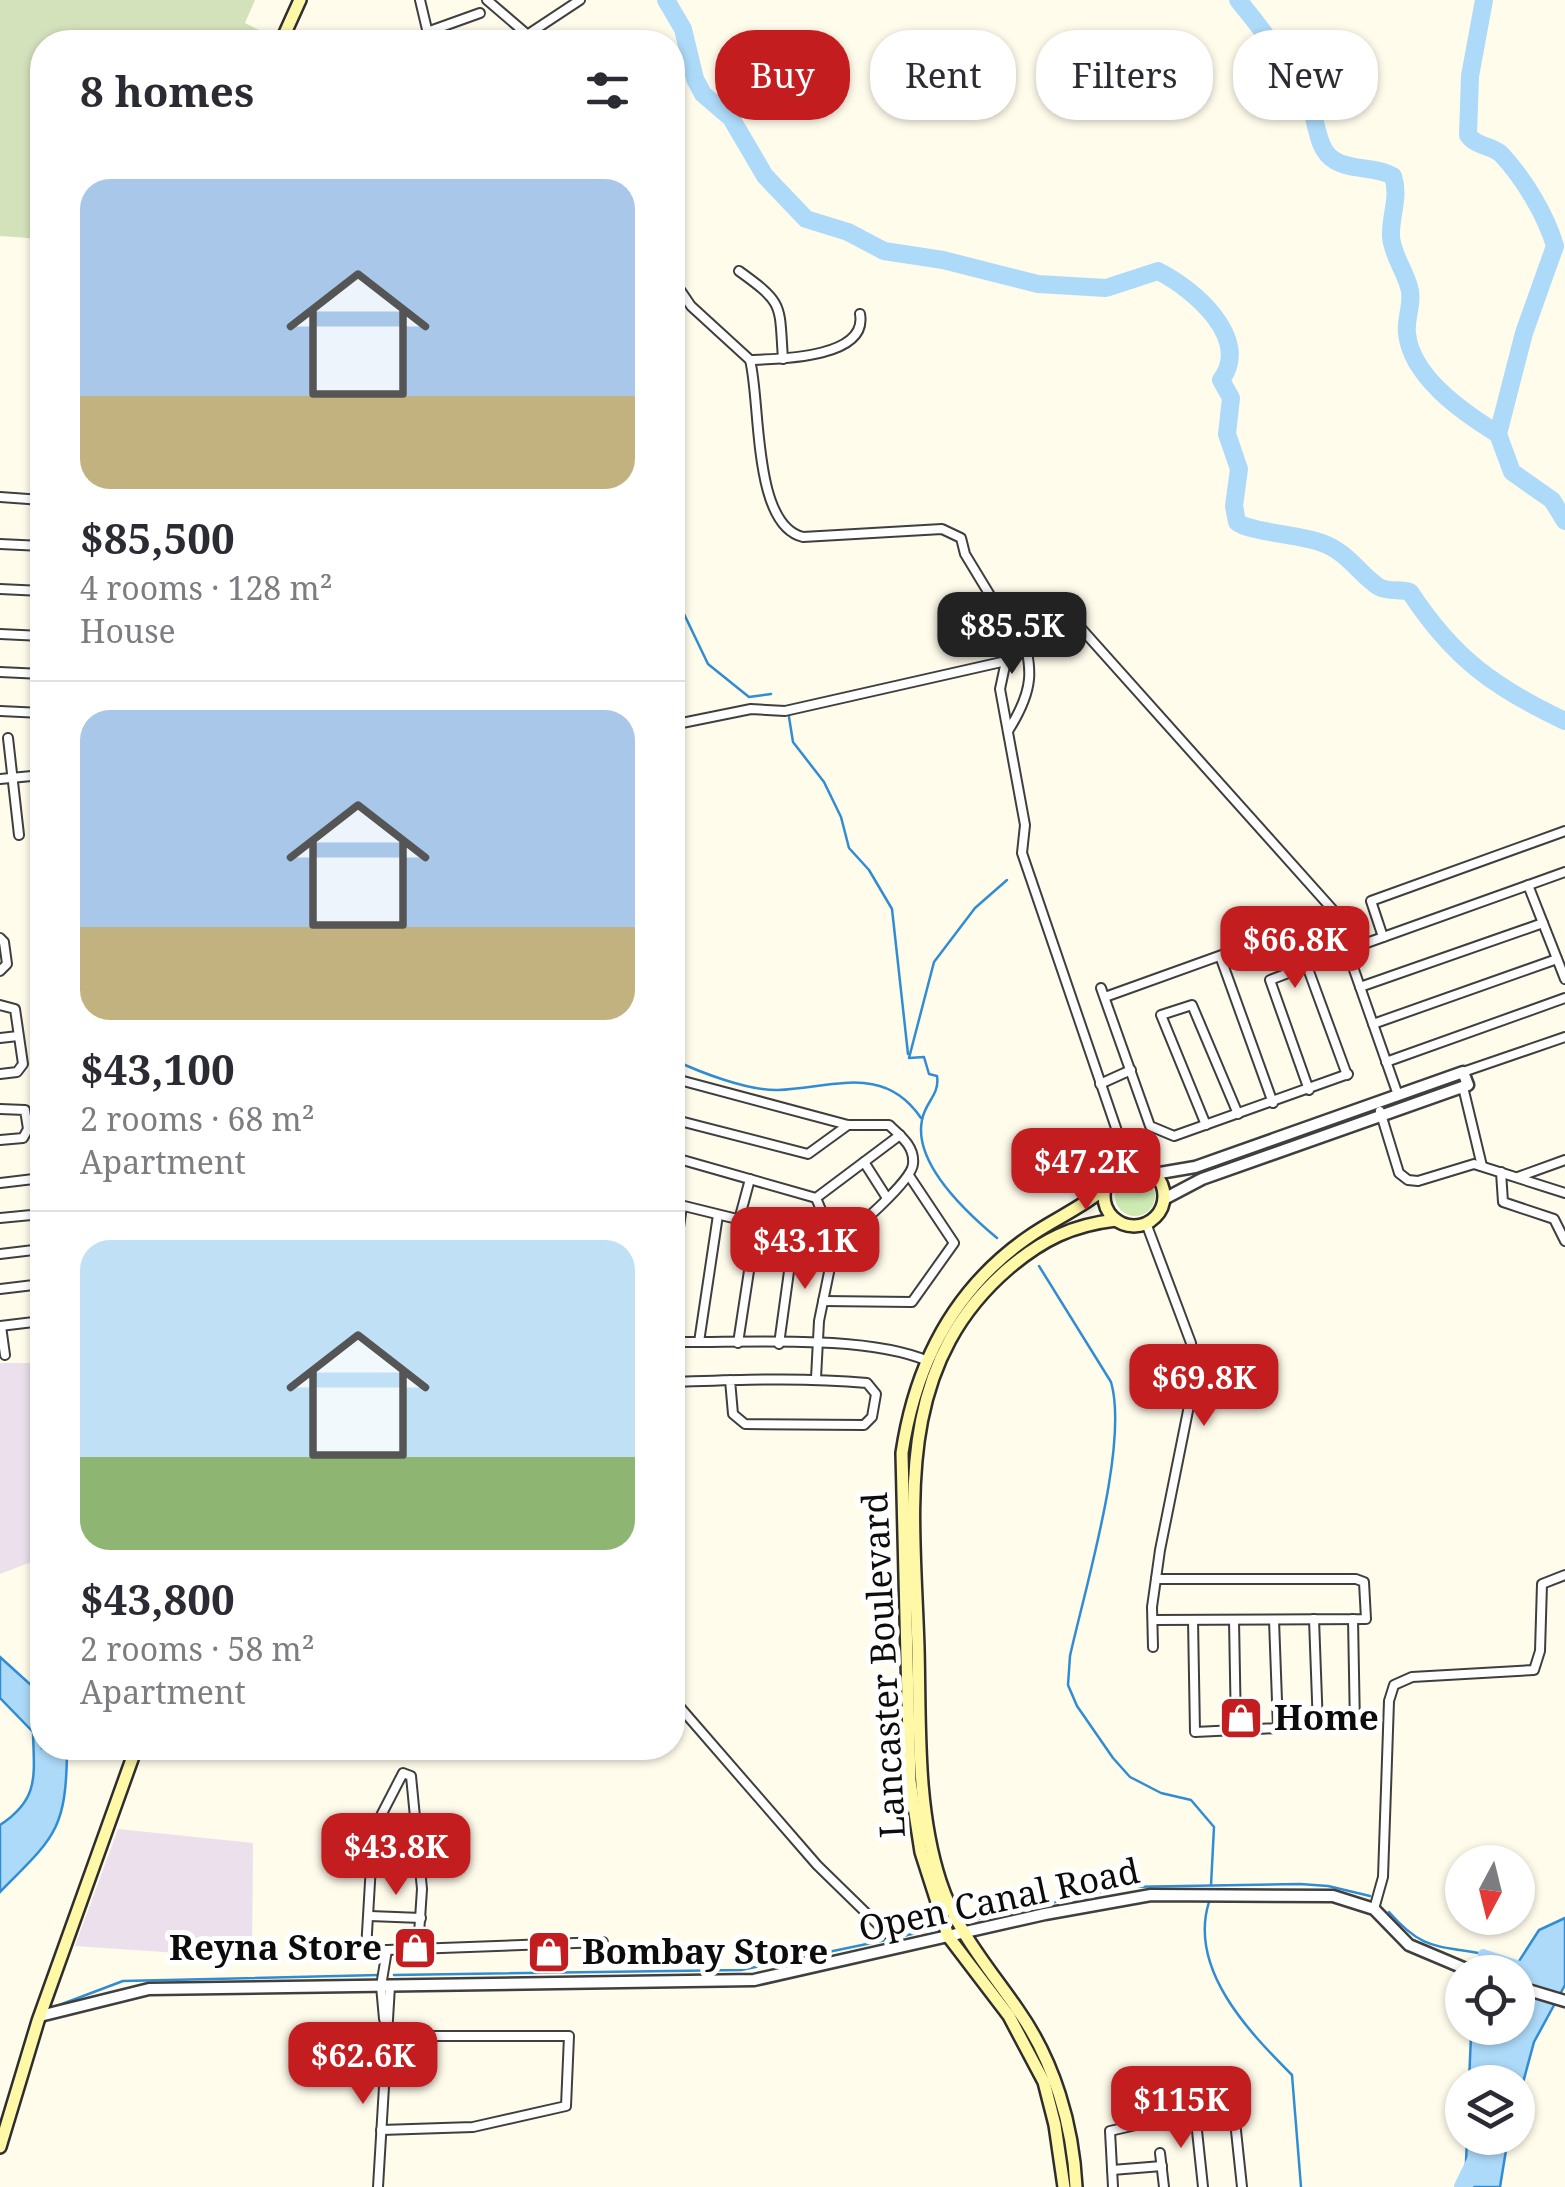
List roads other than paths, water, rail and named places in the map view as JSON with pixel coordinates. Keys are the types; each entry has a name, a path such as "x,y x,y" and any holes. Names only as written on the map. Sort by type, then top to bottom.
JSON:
{"main road":[{"path":"286,30 300,0"},
{"path":"1129,1166 1154,1174 1161,1182 1164,1200 1157,1215 1146,1224 1132,1226 1116,1220 1106,1206 1105,1188 1113,1174 1129,1166"},
{"name":"Lancaster Boulevard","path":"1064,2187 1056,2125 1044,2082 1009,2016 948,1936 921,1852 910,1781 902,1453 908,1411 959,1302 985,1273 1027,1238 1080,1209 1105,1188"},
{"name":"Lancaster Boulevard","path":"1076,2187 1067,2123 1054,2078 1018,2010 962,1932 940,1883 932,1851 922,1780 914,1454 931,1364 993,1282 1033,1248 1061,1231 1116,1220"},
{"path":"1,2140 40,2016 132,1760"}],"street":[{"path":"420,0 427,30"},
{"path":"491,3 504,0"},
{"path":"535,30 580,0"},
{"path":"491,3 522,30"},
{"path":"432,30 480,12"},
{"path":"739,271 772,295 779,306 783,359"},
{"path":"685,299 750,360 762,464 776,518 792,534 942,530 961,538 965,554 1005,620 1006,661 1000,689 1026,825 1022,853 1129,1166"},
{"path":"750,360 822,353 858,335 860,314"},
{"path":"0,497 30,499"},
{"path":"0,544 30,545"},
{"path":"0,589 30,590"},
{"path":"1005,620 1020,624 1063,618 1080,626 1332,910 1398,1095"},
{"path":"1008,731 1031,679 1020,624"},
{"path":"0,634 30,635"},
{"path":"685,722 751,709 785,711 1006,661"},
{"path":"0,672 30,673"},
{"path":"0,710 30,712"},
{"path":"8,738 19,835"},
{"path":"0,779 30,776"},
{"path":"1383,937 1371,901 1565,831"},
{"path":"1347,950 1565,872"},
{"path":"1528,885 1565,979"},
{"path":"1360,987 1543,922"},
{"path":"1308,924 1103,992 1150,1126 1174,1136 1308,1090 1348,1074 1308,966 1270,980 1308,1090"},
{"path":"0,938 7,964 0,971"},
{"path":"1220,956 1273,1102"},
{"path":"1373,1024 1557,959"},
{"path":"1386,1062 1565,998"},
{"path":"0,1005 15,1009 21,1070 0,1074"},
{"path":"1206,1125 1161,1016 1192,1006 1238,1114"},
{"path":"0,1038 18,1036"},
{"path":"1154,1174 1195,1167 1565,1037"},
{"path":"1100,1084 1131,1070"},
{"path":"1463,1072 1482,1166"},
{"path":"685,1081 848,1125 889,1125 907,1142 914,1160 910,1176 834,1242 685,1206"},
{"path":"1164,1200 1202,1179 1465,1086"},
{"path":"1376,1103 1399,1173 1408,1180 1418,1182 1474,1164 1565,1194"},
{"path":"0,1109 25,1110 28,1129 23,1138 0,1140"},
{"path":"685,1122 808,1154 848,1125"},
{"path":"816,1198 900,1135"},
{"path":"1518,1177 1565,1160"},
{"path":"685,1161 816,1198"},
{"path":"864,1162 887,1198"},
{"path":"1501,1172 1502,1202 1554,1219 1565,1241"},
{"path":"823,1302 912,1302 954,1243 910,1176"},
{"path":"0,1183 30,1179"},
{"path":"739,1220 750,1179"},
{"path":"816,1198 834,1242 817,1345 816,1378"},
{"path":"0,1218 30,1215"},
{"path":"699,1342 718,1215"},
{"path":"1146,1224 1192,1343 1195,1376 1156,1580 1153,1647"},
{"path":"738,1343 756,1225"},
{"path":"780,1344 794,1235"},
{"path":"0,1254 30,1251"},
{"path":"0,1289 30,1285"},
{"path":"5,1354 0,1326 30,1322"},
{"path":"685,1342 867,1346 901,1351 931,1364"},
{"path":"685,1382 730,1380 816,1378 873,1387 876,1394 872,1418 848,1427 745,1424 734,1414 730,1380"},
{"path":"1445,1960 1409,1945 1374,1909 1382,1877 1389,1701 1394,1685 1412,1676 1534,1670 1540,1651 1542,1584 1565,1575"},
{"path":"1152,1620 1366,1619 1364,1582 1356,1578 1156,1580"},
{"path":"1314,1619 1318,1727 1355,1727 1353,1619"},
{"path":"1193,1620 1195,1732 1278,1728 1274,1620"},
{"path":"1234,1620 1236,1730"},
{"path":"685,1713 816,1865 901,1947"},
{"path":"418,1948 422,1889 411,1776 403,1773 373,1831 366,1950 603,1942"},
{"name":"Open Canal Road","path":"40,2016 149,1989 754,1980 1142,1895 1332,1896 1374,1909"},
{"path":"370,1916 421,1918"},
{"path":"378,2187 387,1950"},
{"path":"1535,1992 1559,1999"},
{"path":"381,2130 473,2127 566,2106 569,2036 385,2032"},
{"path":"1113,2187 1108,2137 1115,2127 1232,2106 1242,2187"},
{"path":"1195,2112 1203,2187"},
{"path":"1160,2153 1164,2187"},
{"path":"1112,2170 1162,2166"}],"water":[{"path":"0,1657 30,1684 30,1729 0,1698"},
{"path":"67,1760 64,1800 44,1845 0,1892 0,1825 22,1806 28,1795 34,1761"},
{"path":"1565,1918 1565,1985 1535,2040 1535,1955 1523,1955 1539,1930"},
{"path":"1471,2045 1533,2045 1528,2065 1470,2065"},
{"path":"1466,2155 1505,2155 1500,2187 1465,2187"}],"waterway":[{"path":"666,0 683,30"},
{"path":"1238,0 1301,89 1329,156 1348,166 1393,176 1396,192 1391,237 1410,292 1407,328 1411,349 1441,392 1498,434"},
{"path":"1484,0 1470,76 1468,135 1498,152 1510,165 1540,210 1555,246 1524,333 1498,434 1512,472 1552,500 1565,521"},
{"path":"685,37 695,79 703,94 731,118 765,176 806,219 848,232 884,251 943,260 1038,284 1106,288 1158,271 1187,290 1215,317 1229,348 1229,364 1221,380 1231,398 1227,434 1239,469 1234,506 1237,522 1322,543 1339,552 1379,587 1410,592 1443,635 1477,669 1565,721"},
{"path":"685,616 708,664 749,697 771,694"},
{"path":"789,717 793,742 824,782 841,817 849,848 869,870 892,909 908,1054"},
{"path":"997,1238 971,1215 934,1170 921,1137 922,1120 937,1076 929,1074 924,1057 909,1058 934,962 975,908 1007,880"},
{"path":"685,1064 724,1080 766,1089 874,1084 891,1090 921,1118"},
{"path":"1039,1266 1111,1382 1115,1409 1110,1478 1070,1656 1068,1685 1077,1706 1130,1777 1161,1793 1191,1800 1214,1827 1211,1885"},
{"path":"965,1922 1123,1887 1300,1884 1370,1896"},
{"path":"1209,1902 1207,1951 1226,1998 1292,2075 1301,2187"},
{"path":"1389,1912 1422,1940 1483,1954"},
{"path":"895,1938 937,1928"},
{"path":"394,1975 741,1970 886,1940"},
{"path":"54,2007 123,1981 379,1975"},
{"path":"1463,2187 1479,2155"}],"place":[{"name":"Home","path":"1241,1718"},
{"name":"Reyna Store","path":"415,1948"},
{"name":"Bombay Store","path":"549,1952"}]}
